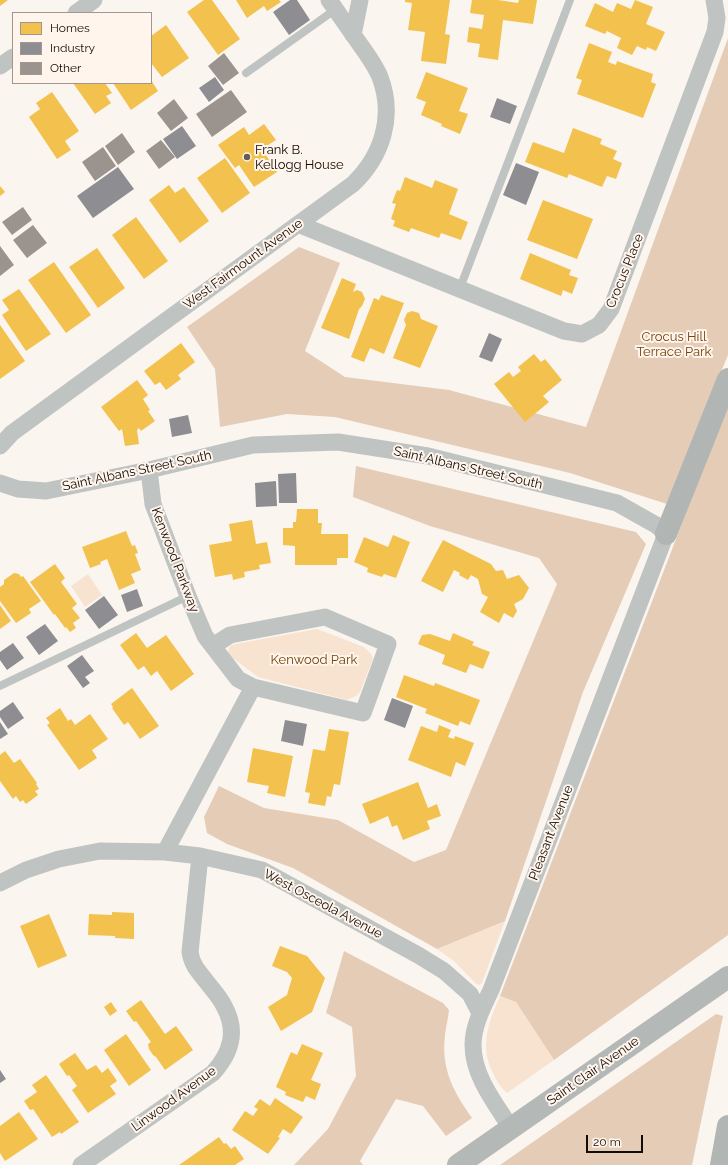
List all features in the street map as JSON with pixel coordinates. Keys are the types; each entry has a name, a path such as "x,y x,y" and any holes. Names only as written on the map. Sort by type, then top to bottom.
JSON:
{"highway":[{"path":"666,534 728,379"},
{"path":"721,1165 728,1126"}],"street":[{"path":"77,12 94,0"},
{"path":"353,35 360,0"},
{"name":"Crocus Place","path":"298,224 564,331 582,334 599,325 611,309 716,32 717,18 714,0"},
{"name":"West Fairmount Avenue","path":"0,446 12,432 353,184 363,175 375,157 383,138 386,118 385,97 380,77 372,61 332,5"},
{"path":"0,66 12,58"},
{"name":"Saint Albans Street South","path":"0,483 18,489 46,491 149,470 253,445 338,442 428,456 617,503 656,525 666,534"},
{"name":"Kenwood Parkway","path":"149,470 152,500 188,596 205,636 238,679 253,687 362,714 388,644 325,617 230,635 213,646"},
{"name":"Pleasant Avenue","path":"511,1128 482,1084 475,1061 473,1045 480,1014 494,983 666,534"},
{"path":"165,852 253,687"},
{"name":"West Osceola Avenue","path":"0,883 26,870 59,859 100,851 165,852 200,856 262,870 418,955 444,971 470,994 480,1014"},
{"name":"Linwood Avenue","path":"81,1165 213,1073 222,1063 228,1051 232,1037 229,1017 224,1005 191,961 190,952 200,856"},
{"name":"Saint Clair Avenue","path":"458,1165 728,977"}],"lane":[{"path":"460,288 570,0"},
{"path":"246,73 332,5"},
{"path":"0,686 188,596"}],"green space":[{"name":"Crocus Hill Terrace Park","path":"728,38 728,355 667,504 570,473 335,417 287,414 220,427 215,369 187,327 299,247 340,263 305,351 345,377 449,390 586,427"},
{"path":"728,408 728,935 554,1060 516,1002 500,996 713,443"},
{"path":"356,466 636,532 646,544 583,692 505,921 437,949 293,868 227,844 207,833 204,817 219,786 264,808 338,820 414,862 446,850 557,584 539,558 430,526 353,497"},
{"path":"88,574 102,595 85,607 71,586"},
{"name":"Kenwood Park","path":"317,629 364,647 371,654 373,659 360,692 356,696 347,700 258,677 230,656 229,653 230,646 235,644"},
{"path":"505,921 482,983 479,985 476,984 454,961 437,949"},
{"path":"344,951 443,1003 449,1010 444,1047 447,1069 454,1089 472,1118 446,1136 423,1106 396,1099 360,1161 363,1165 294,1165 328,1129 356,1076 352,1027 326,1013"},
{"path":"500,996 516,1002 554,1060 507,1093 494,1076 489,1063 486,1043 489,1024"},
{"path":"716,1014 723,1016 692,1165 500,1165"}],"building: Homes":[{"path":"0,0 8,0 0,6"},
{"path":"204,0 212,0 240,39 218,55 187,12"},
{"path":"236,0 279,0 281,2 267,11 264,6 247,18"},
{"path":"405,0 450,0 445,34 450,35 446,64 421,61 425,32 408,30 412,3 405,2"},
{"path":"472,0 498,0 518,3 519,0 537,0 533,24 503,20 498,60 478,57 480,44 467,42 469,27 482,29 484,15 470,13"},
{"path":"635,0 653,7 646,24 665,32 656,51 647,47 646,50 637,46 632,55 617,48 621,38 607,31 605,34 585,26 595,3 613,12 617,3 631,9"},
{"path":"166,25 189,58 162,77 152,64 152,35"},
{"path":"589,43 612,52 608,62 616,65 617,61 653,74 651,82 656,84 643,118 577,94 582,80 576,78"},
{"path":"426,72 468,88 459,111 468,114 460,134 421,115 426,102 416,98"},
{"path":"152,82 158,91 131,110 114,84 152,84"},
{"path":"74,84 106,84 112,93 106,96 111,103 95,114"},
{"path":"52,92 79,131 65,141 71,150 57,159 29,117 40,109 36,103"},
{"name":"Frank B. Kellogg House","path":"264,124 276,140 262,149 277,172 254,187 239,165 235,168 218,145 244,127 249,135"},
{"path":"573,128 602,139 600,144 617,151 613,159 622,163 616,179 607,176 602,187 569,174 567,178 525,162 533,142 564,153"},
{"path":"225,158 250,193 222,213 197,178"},
{"path":"405,177 432,188 435,180 458,189 449,214 468,222 461,240 441,233 439,238 411,228 409,232 393,226 395,221 391,219 396,204 392,203 397,190 400,191"},
{"path":"169,185 175,193 184,187 209,221 180,243 149,200"},
{"path":"0,186 5,192 0,196"},
{"path":"543,200 593,219 577,259 527,240"},
{"path":"136,217 168,261 144,279 112,235"},
{"path":"97,248 125,288 98,308 69,267"},
{"path":"530,253 571,270 569,275 578,278 572,294 563,290 561,296 520,279"},
{"path":"54,262 91,315 66,333 28,280"},
{"path":"342,278 356,284 353,292 357,290 362,292 365,299 359,309 349,339 321,328"},
{"path":"19,289 51,334 26,351 2,315 9,310 2,300"},
{"path":"381,295 404,303 384,354 370,348 364,362 351,357 374,298 379,300"},
{"path":"412,311 419,313 421,319 438,326 420,368 393,358 406,325 404,320 407,313"},
{"path":"0,325 25,361 0,379"},
{"path":"181,343 195,362 178,375 181,379 166,390 160,382 155,385 144,371"},
{"path":"534,354 541,362 545,359 562,380 543,396 549,402 525,422 494,384 509,372 513,377 521,371 518,367"},
{"path":"137,380 148,395 143,399 150,410 148,411 155,421 141,431 139,428 137,430 139,444 125,446 122,429 119,431 101,407"},
{"path":"297,509 318,509 318,523 322,523 321,534 348,534 348,558 337,558 337,565 295,565 295,546 283,545 283,528 293,528 293,522 296,522"},
{"path":"252,520 256,544 267,542 271,563 259,565 260,569 244,572 245,577 233,580 232,574 215,577 209,545 232,541 229,524"},
{"path":"126,531 132,546 135,545 138,553 135,554 141,570 131,574 135,583 119,590 107,559 100,562 101,564 90,568 82,547"},
{"path":"393,535 410,542 396,578 384,574 382,577 367,572 368,568 354,562 364,537 388,547"},
{"path":"443,540 491,564 496,571 503,570 507,579 519,575 529,588 523,599 514,604 517,611 513,618 504,613 499,623 480,612 488,597 482,594 478,579 471,575 468,580 454,570 443,592 421,581"},
{"path":"55,564 65,578 61,582 77,604 72,608 80,618 73,623 76,628 70,632 66,627 65,628 55,614 54,615 30,582"},
{"path":"14,573 19,574 21,577 23,576 41,601 29,609 31,613 16,623 0,601 0,587 4,584 4,580"},
{"path":"0,605 11,621 0,629"},
{"path":"136,633 147,648 166,635 194,674 171,691 157,671 151,676 144,666 138,670 120,645"},
{"path":"453,633 474,642 472,645 490,652 483,669 470,664 466,673 442,664 445,655 418,644 422,635 430,634 450,641"},
{"path":"404,675 434,686 435,683 480,700 470,725 460,721 458,726 425,713 427,709 396,697"},
{"path":"132,688 159,726 140,739 128,722 124,725 112,708 113,707 111,704"},
{"path":"60,708 68,721 71,719 75,725 90,714 108,739 92,750 97,758 79,770 47,725 50,723 46,718"},
{"path":"439,725 451,730 448,737 454,739 455,736 474,743 465,766 456,762 451,777 408,760 421,726 437,732"},
{"path":"329,729 349,732 340,785 334,784 331,797 327,796 325,806 308,803 310,793 305,792 313,749 325,751"},
{"path":"253,748 293,756 285,797 267,793 269,786 247,782"},
{"path":"5,751 14,763 20,759 37,783 36,784 39,789 35,791 38,795 26,804 23,800 20,802 16,796 13,799 0,781 0,755"},
{"path":"418,782 428,808 437,804 441,816 427,821 430,829 403,840 397,825 392,827 388,816 370,824 362,804"},
{"path":"112,912 134,913 134,939 115,938 115,936 88,935 89,914 112,915"},
{"path":"49,914 67,956 38,968 20,926"},
{"path":"280,946 307,956 325,978 312,1012 281,1031 268,1007 287,995 292,978 287,972 272,966"},
{"path":"141,1000 165,1034 176,1026 193,1050 165,1070 149,1049 148,1044 151,1042 136,1021 134,1022 126,1011"},
{"path":"111,1002 117,1011 110,1016 104,1007"},
{"path":"126,1034 151,1070 129,1086 104,1050"},
{"path":"302,1044 323,1053 311,1080 321,1084 315,1100 306,1096 303,1102 285,1095 286,1092 276,1087 291,1052 297,1055"},
{"path":"75,1053 87,1070 96,1065 102,1073 108,1068 117,1081 110,1086 116,1094 88,1113 72,1090 77,1086 69,1075 67,1076 59,1064"},
{"path":"46,1075 79,1122 61,1134 60,1132 52,1137 33,1109 30,1110 24,1101 37,1092 32,1085"},
{"path":"275,1098 303,1117 291,1134 283,1129 278,1137 280,1138 268,1154 232,1130 245,1111 253,1116 258,1109 254,1107 260,1099 270,1106"},
{"path":"19,1112 38,1139 5,1161 0,1153 0,1126"},
{"path":"219,1137 224,1144 226,1143 231,1149 235,1146 244,1159 235,1165 179,1165"}],"building: Industry":[{"path":"290,0 297,0 310,20 289,35 273,12"},
{"path":"215,77 224,90 209,102 199,88"},
{"path":"497,98 517,106 510,124 490,117"},
{"path":"182,126 196,146 177,159 163,139"},
{"path":"516,163 539,172 526,205 503,195"},
{"path":"118,167 134,189 93,218 77,196"},
{"path":"489,333 502,339 492,362 479,357"},
{"path":"188,415 192,433 172,437 169,419"},
{"path":"296,473 297,503 279,503 278,474"},
{"path":"276,481 277,506 256,507 255,483"},
{"path":"137,589 143,606 127,612 121,595"},
{"path":"104,596 118,615 99,629 85,610"},
{"path":"45,624 58,641 39,655 26,637"},
{"path":"13,643 24,658 7,670 0,660 0,652"},
{"path":"82,655 94,671 85,677 90,683 83,688 67,666"},
{"path":"392,698 413,706 405,728 384,720"},
{"path":"13,702 24,718 8,729 0,717 0,711"},
{"path":"285,720 307,724 303,746 281,741"},
{"path":"0,722 8,734 0,739"},
{"path":"0,1070 6,1079 0,1083"}],"building: Other":[{"path":"224,53 239,73 223,85 208,66"},
{"path":"231,90 247,112 212,137 196,114"},
{"path":"174,99 188,118 171,131 157,113"},
{"path":"122,133 135,152 118,165 105,146"},
{"path":"161,140 175,157 159,169 146,151"},
{"path":"103,147 116,166 95,181 82,162"},
{"path":"23,207 32,220 12,235 2,222"},
{"path":"33,225 47,243 27,258 13,240"},
{"path":"0,246 14,265 0,276"}],"place":[{"name":"Frank B. Kellogg House","path":"247,157"}]}
